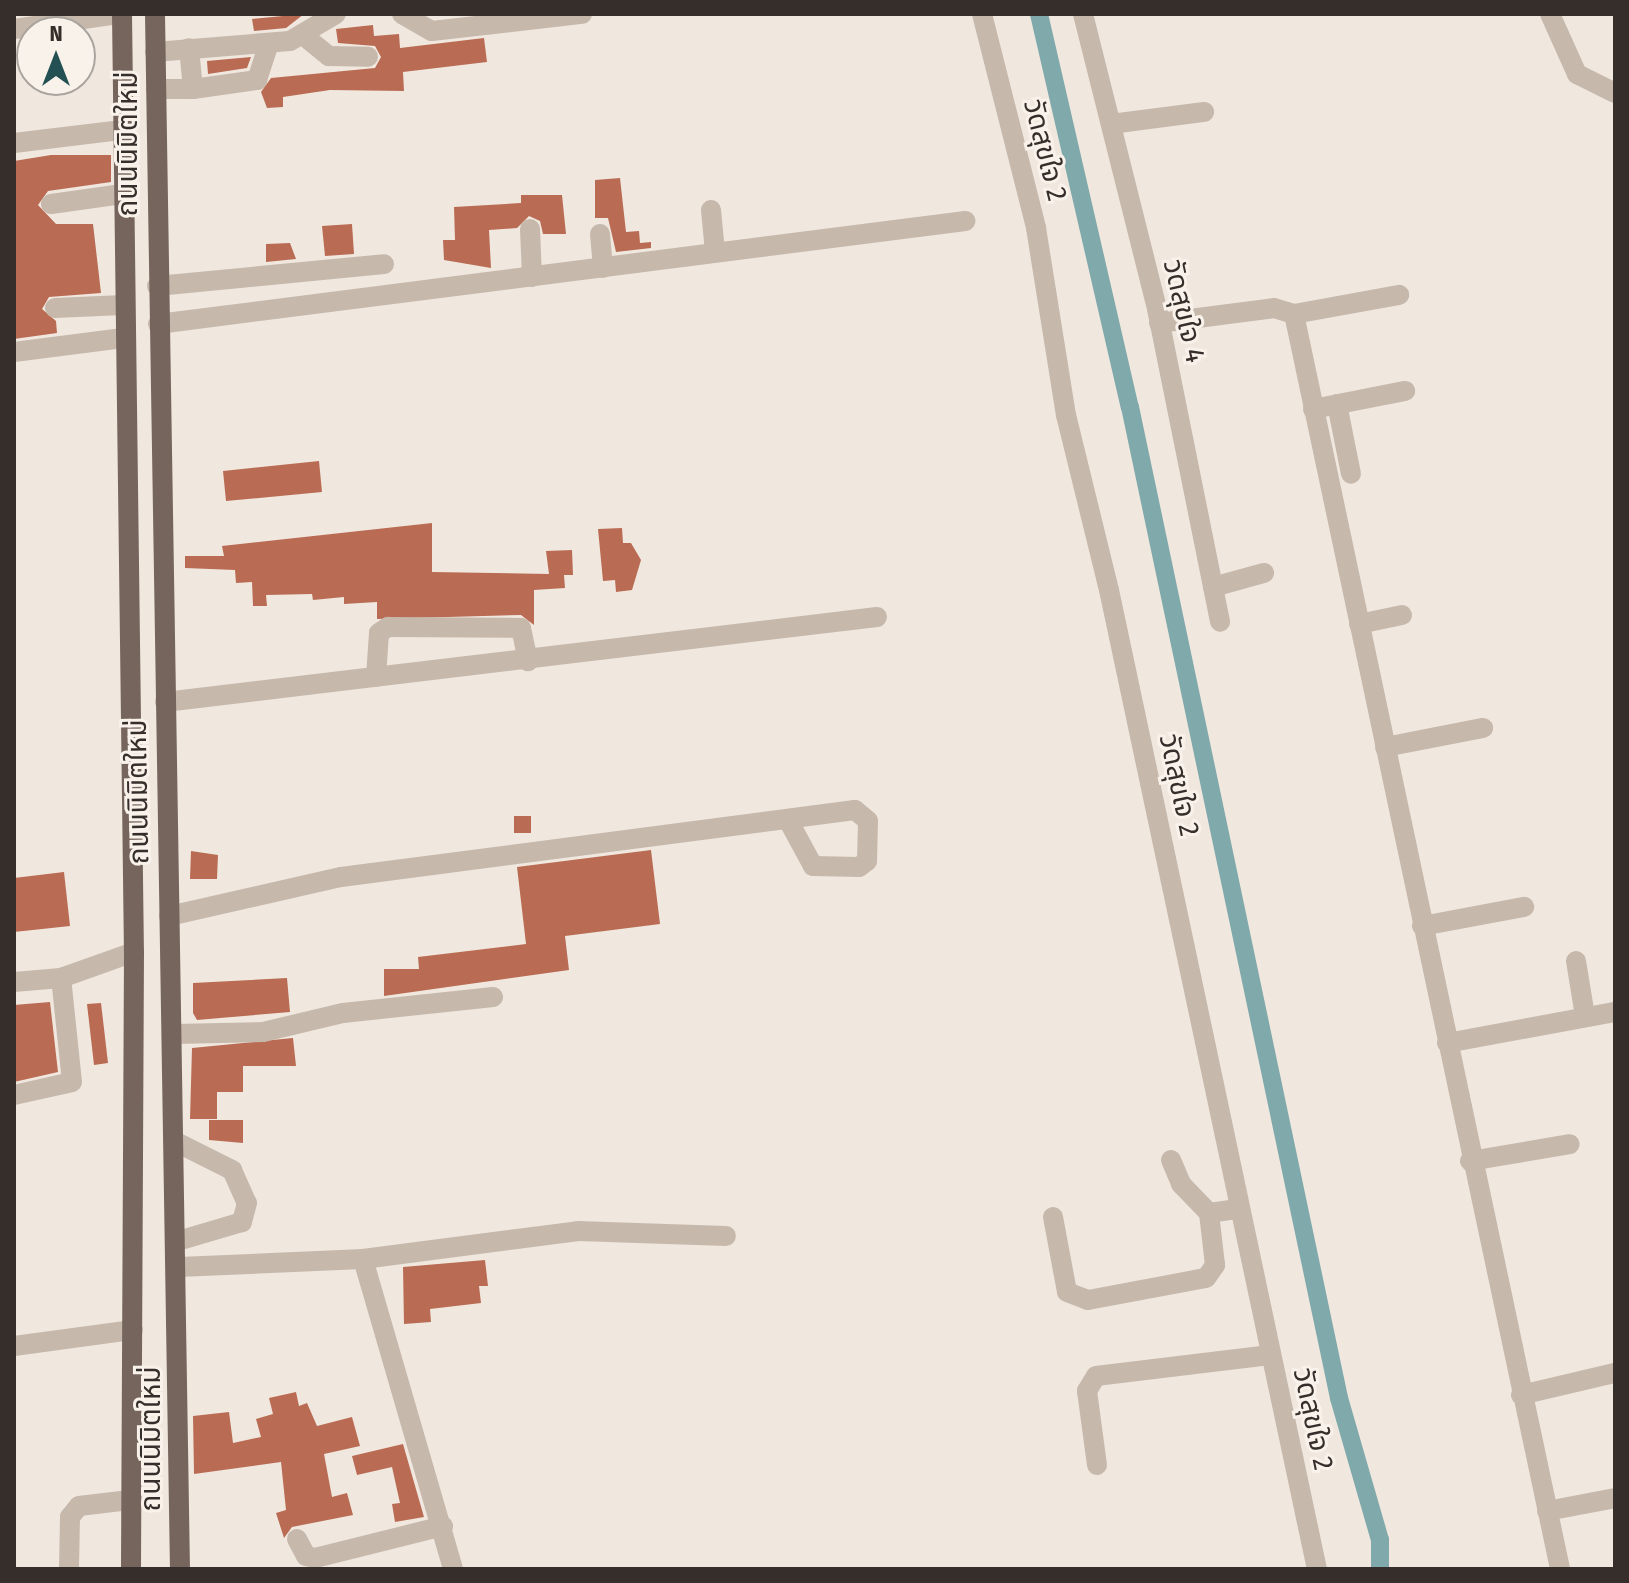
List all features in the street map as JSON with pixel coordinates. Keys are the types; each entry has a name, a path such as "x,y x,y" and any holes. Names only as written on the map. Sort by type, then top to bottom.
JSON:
{"main road":[{"name":"ถนนนิมิตใหม่","path":"120,14 134,952 131,1569"},
{"name":"ถนนนิมิตใหม่","path":"155,14 169,916 179,1267 180,1569"}],"street":[{"path":"14,29 120,14"},
{"path":"155,52 269,43 304,36 336,14"},
{"path":"402,14 432,31 582,14"},
{"name":"วัดสุขใจ 2","path":"982,14 1036,228 1066,415 1109,590 1238,1209 1317,1569"},
{"name":"วัดสุขใจ 4","path":"1083,14 1159,323 1220,622"},
{"path":"1550,14 1577,74 1615,93"},
{"path":"304,36 329,56 368,57"},
{"path":"156,89 193,89 257,80 269,43"},
{"path":"189,48 193,89"},
{"path":"1111,124 1204,112"},
{"path":"14,143 122,130"},
{"path":"51,204 122,194"},
{"path":"711,210 715,252"},
{"path":"158,324 965,221"},
{"path":"530,229 532,277"},
{"path":"600,234 603,268"},
{"path":"157,286 384,264"},
{"path":"1159,323 1274,308 1294,314 1399,295"},
{"path":"55,308 123,305"},
{"path":"1294,314 1470,1161 1560,1569"},
{"path":"14,352 123,338"},
{"path":"1313,409 1405,391"},
{"path":"1337,404 1351,474"},
{"path":"1213,587 1264,573"},
{"path":"1359,624 1402,615"},
{"path":"165,702 877,617"},
{"path":"376,677 379,633 388,627 521,628 528,661"},
{"path":"1385,747 1483,728"},
{"path":"169,916 341,877 788,820"},
{"path":"1422,926 1524,907"},
{"path":"14,982 61,978 134,952"},
{"path":"1576,961 1585,1016"},
{"path":"14,1095 72,1082 61,978"},
{"path":"174,1034 270,1031 343,1013 493,997"},
{"path":"1447,1043 1615,1012"},
{"path":"176,1142 232,1170 247,1203 242,1222 178,1241"},
{"path":"1470,1161 1570,1144"},
{"path":"1053,1217 1067,1292 1088,1300 1206,1278 1215,1265 1209,1213 1181,1184 1171,1160"},
{"path":"1209,1213 1238,1209"},
{"path":"179,1267 363,1259 578,1231 726,1236"},
{"path":"363,1259 453,1569"},
{"path":"14,1346 33,1348 133,1330"},
{"path":"1097,1465 1087,1391 1096,1376 1270,1355"},
{"path":"1521,1395 1615,1373"},
{"path":"1547,1511 1615,1498"},
{"path":"69,1569 70,1517 79,1506 130,1500"},
{"path":"297,1539 306,1556 315,1558 443,1526"}],"building":[{"path":"304,14 286,28 254,31 252,19"},
{"path":"373,25 374,36 399,34 400,48 484,38 487,62 403,72 404,91 330,90 283,97 283,107 267,108 261,92 271,78 375,68 381,57 375,46 338,43 336,29"},
{"path":"251,57 247,68 208,74 207,61"},
{"path":"51,155 111,155 111,182 48,191 38,205 56,224 93,224 101,293 49,297 42,309 56,321 57,333 14,339 14,161"},
{"path":"620,178 626,232 639,231 640,243 651,242 651,248 616,252 608,218 595,218 595,180"},
{"path":"521,195 562,195 566,234 543,234 540,221 529,216 517,228 489,230 491,268 444,260 443,240 455,240 454,207 521,203"},
{"path":"352,224 354,254 325,256 322,226"},
{"path":"290,243 296,259 266,262 266,244"},
{"path":"319,461 322,492 226,501 223,471"},
{"path":"432,523 432,572 549,574 546,551 572,550 573,575 564,575 565,588 534,590 534,625 521,615 377,619 377,602 344,604 344,597 313,600 312,594 266,595 267,606 253,606 252,582 236,583 235,570 185,568 185,556 224,556 222,546"},
{"path":"622,528 623,543 631,543 641,560 632,590 616,592 615,580 603,581 598,529"},
{"path":"514,816 531,816 531,833 514,833"},
{"path":"651,850 660,924 565,936 569,970 384,996 384,969 419,969 418,957 526,944 517,867"},
{"path":"191,851 218,855 217,879 190,879"},
{"path":"64,872 70,926 14,932 14,878"},
{"path":"287,978 290,1012 197,1020 193,1013 193,983"},
{"path":"50,1002 58,1072 14,1082 14,1005"},
{"path":"101,1003 108,1063 94,1065 87,1004"},
{"path":"293,1038 296,1066 243,1066 243,1092 217,1092 217,1119 190,1119 192,1048"},
{"path":"209,1120 243,1120 243,1143 209,1140"},
{"path":"485,1260 488,1286 479,1286 481,1303 430,1309 431,1322 404,1324 403,1267"},
{"path":"296,1392 299,1406 307,1403 317,1426 352,1417 360,1446 324,1454 332,1497 347,1493 353,1515 292,1527 284,1538 276,1513 286,1510 281,1462 194,1474 193,1416 229,1412 233,1443 261,1437 256,1419 273,1414 269,1398"},
{"path":"403,1444 424,1517 395,1522 392,1504 400,1503 392,1467 357,1475 352,1456"}],"waterway":[{"path":"1039,14 1130,407 1339,1398 1380,1540 1380,1569"}]}
